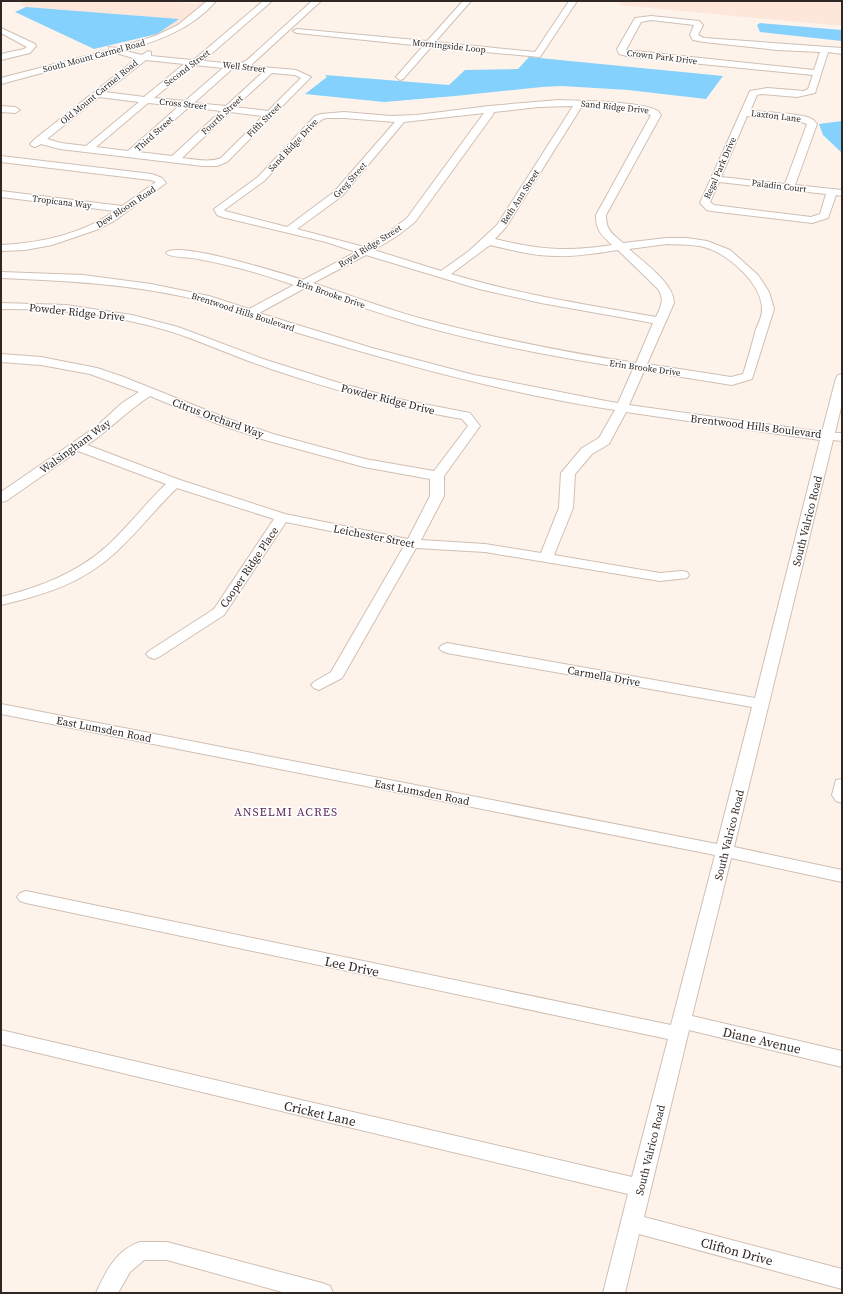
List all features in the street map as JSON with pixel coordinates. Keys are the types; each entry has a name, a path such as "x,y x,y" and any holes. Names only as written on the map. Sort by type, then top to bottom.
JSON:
{"street":[{"name":"South Mount Carmel Road","path":"1,81 158,38 181,27 212,1"},
{"name":"Second Street","path":"88,149 189,64 208,53 268,1"},
{"path":"240,67 249,63 317,1"},
{"path":"400,77 467,1"},
{"name":"Morningside Loop","path":"297,31 537,54 573,1"},
{"name":"Crown Park Drive","path":"818,73 631,54 622,52 621,49 638,20 650,18 696,23 699,25 694,35 696,38 704,40 842,51"},
{"path":"1,30 32,46 27,51 1,57"},
{"name":"Old Mount Carmel Road","path":"88,149 37,142 164,41"},
{"name":"Regal Park Drive","path":"825,49 812,91 797,94 758,91 753,93 705,203 711,208 812,220 824,216 837,193"},
{"name":"South Mount Carmel Road","path":"1,77 114,50"},
{"name":"Well Street","path":"114,50 128,55 143,57 306,75"},
{"name":"Third Street","path":"131,154 230,66"},
{"name":"Fourth Street","path":"175,159 270,70"},
{"name":"Fifth Street","path":"175,159 210,163 219,163 224,160 307,78 306,75"},
{"name":"Cross Street","path":"96,94 270,114"},
{"name":"Sand Ridge Drive","path":"546,558 566,508 568,473 587,451 604,441 623,404 640,367 668,303 668,296 663,287 603,229 600,217 656,114 645,109 580,103 539,104 400,119 369,118 334,114 321,116 258,182 219,210 226,216 289,230 365,251 442,275 541,300 660,321"},
{"name":"Beth Ann Street","path":"442,275 470,256 488,241 501,227 580,103"},
{"path":"1,109 15,110"},
{"name":"Royal Ridge Street","path":"254,311 365,251 393,234 411,220 489,114 490,109"},
{"name":"Laxton Lane","path":"744,113 802,119 809,121 812,124 789,187"},
{"name":"Greg Street","path":"289,230 340,192 399,123 400,119"},
{"path":"88,149 175,159"},
{"name":"Dew Bloom Road","path":"1,159 152,177 159,180 161,183 110,219 92,228 52,242 25,247 1,248"},
{"name":"Paladin Court","path":"716,179 837,193"},
{"name":"Tropicana Way","path":"2,196 124,209"},
{"name":"Erin Brooke Drive","path":"171,253 190,253 261,270 371,308 451,330 524,347 574,357 732,381 748,376 768,311 766,298 760,285 752,274 726,252 716,248 686,242 666,241 589,252 564,253 523,249 488,241"},
{"name":"Brentwood Hills Boulevard","path":"1,271 64,272 138,280 198,292 254,311 300,330 318,334 368,350 534,392 623,404 808,435 842,437"},
{"name":"Brentwood Hills Boulevard","path":"1,275 70,277 130,283 186,294 254,311"},
{"name":"Powder Ridge Drive","path":"1,306 78,310 126,317 174,329 286,371 364,396 426,410 466,416 474,426 437,476"},
{"name":"Citrus Orchard Way","path":"1,358 34,360 69,365 117,379 222,421 305,448 364,463 437,476"},
{"name":"South Valrico Road","path":"614,1293 842,378"},
{"name":"Walsingham Way","path":"1,498 78,446 101,429 126,406 148,392"},
{"name":"Leichester Street","path":"78,446 175,484 282,517 412,544 485,548 660,577 682,575"},
{"path":"319,685 337,675 412,544 437,496 437,476"},
{"path":"1,601 36,592 73,576 97,560 120,542 166,491 175,484"},
{"name":"Cooper Ridge Place","path":"154,654 219,612 282,517"},
{"name":"Carmella Drive","path":"447,648 762,704"},
{"name":"East Lumsden Road","path":"4,710 725,851 842,876"},
{"path":"842,784 840,795 842,797"},
{"name":"Lee Drive","path":"26,897 680,1028"},
{"name":"Diane Avenue","path":"680,1028 842,1059"},
{"name":"Cricket Lane","path":"1,1037 640,1188"},
{"name":"Clifton Drive","path":"632,1222 842,1279"},
{"path":"107,1293 122,1265 140,1251 167,1251 322,1293"}],"shaded area":[{"path":"23,1 163,1 196,4 202,1 209,1 180,24 157,34 179,19 26,7 20,5"},
{"path":"621,1 842,1 842,26 619,5"}],"water":[{"path":"26,7 179,19 157,34 94,49 15,12"},
{"path":"760,23 842,30 842,41 760,32 757,25"},
{"path":"529,57 723,76 706,99 628,90 562,86 384,102 305,94 327,77 325,75 449,85 465,70 518,69"},
{"path":"842,121 842,153 823,135 819,124"}],"district":[{"name":"ANSELMI ACRES","path":"286,812"}]}
